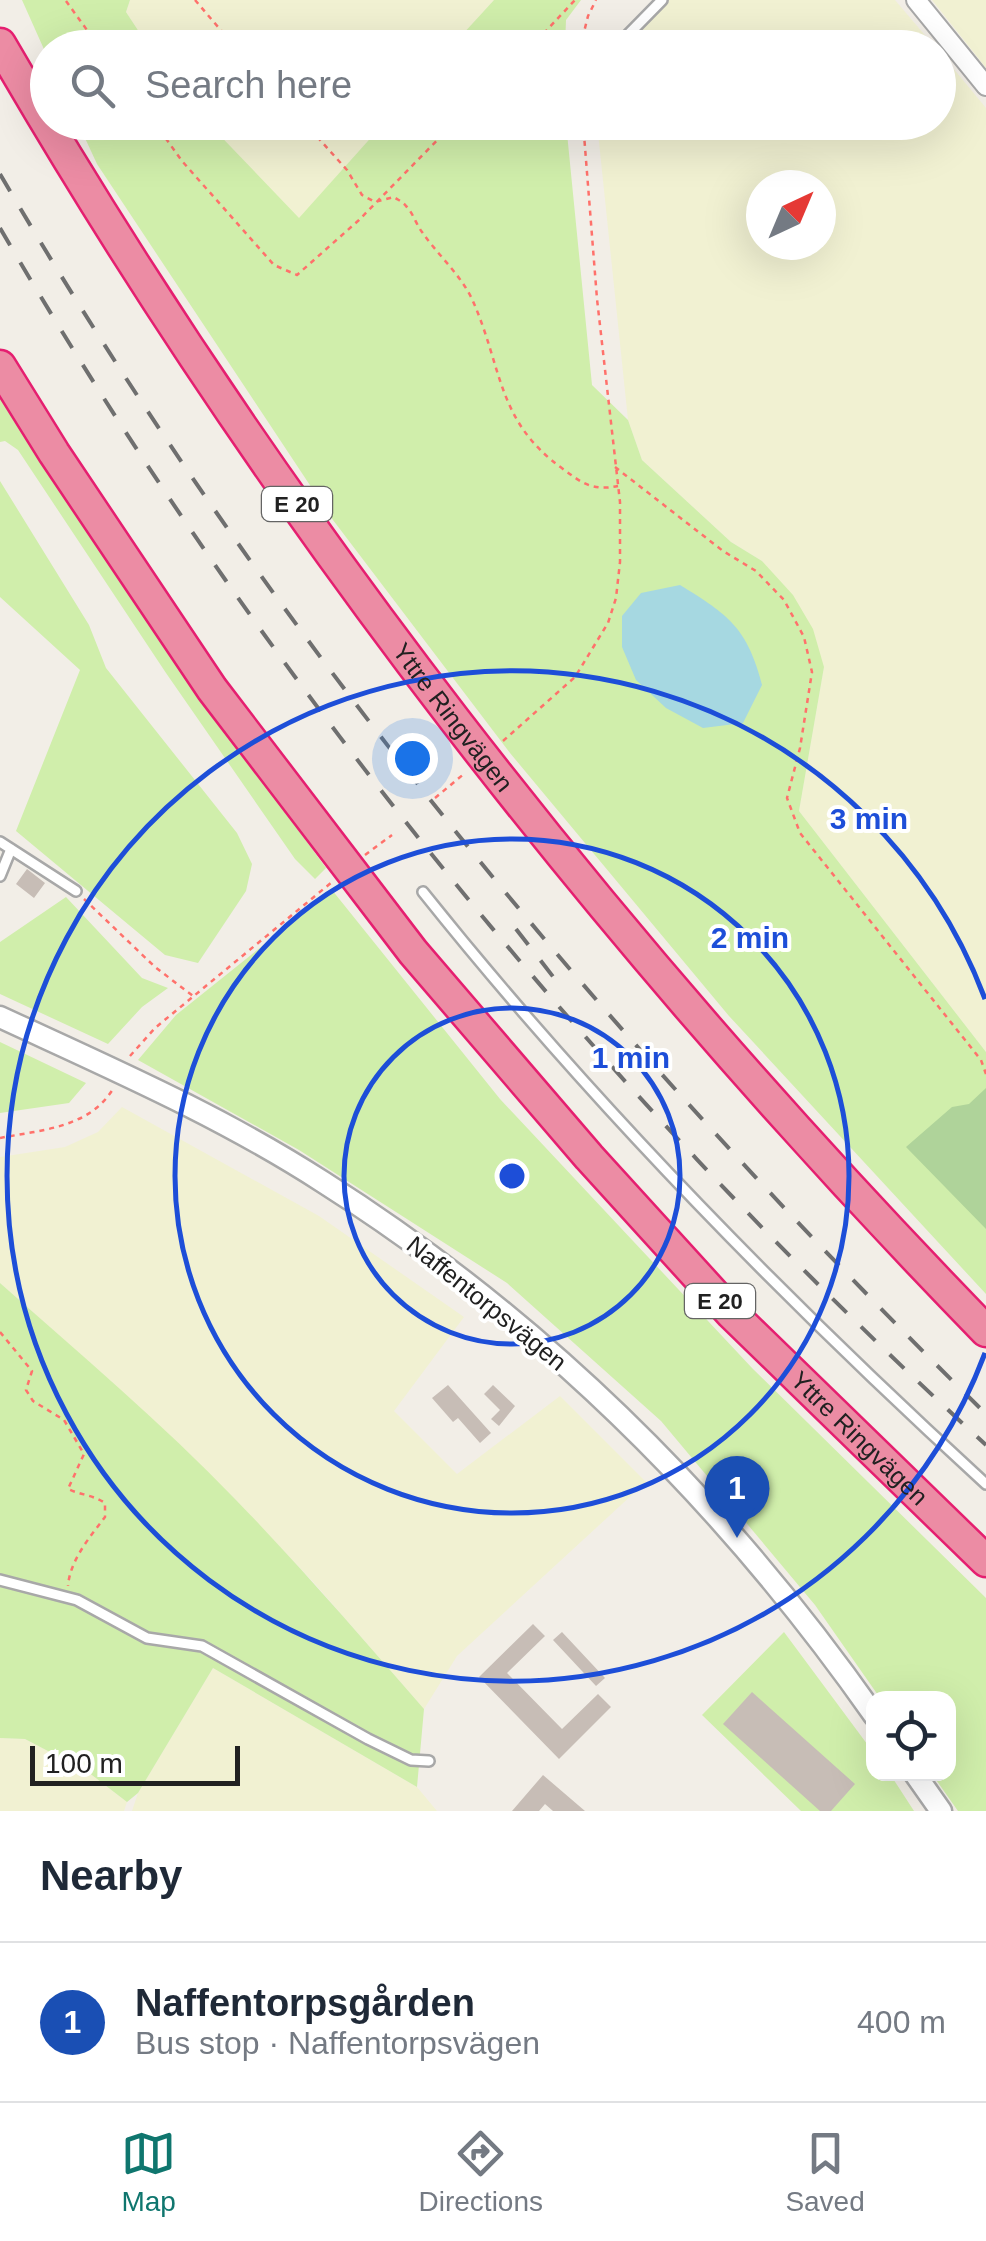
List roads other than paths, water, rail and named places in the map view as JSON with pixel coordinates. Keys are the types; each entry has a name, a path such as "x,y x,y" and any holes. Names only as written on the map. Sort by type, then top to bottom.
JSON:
{"highway":[{"name":"Yttre Ringvägen","path":"0,44 30,96"},
{"name":"Yttre Ringvägen","path":"57,140 186,340 354,587 629,938 860,1201 986,1331"},
{"name":"Yttre Ringvägen","path":"0,366 212,689 413,952 552,1115 731,1313 986,1561"},
{"path":"860,1201 986,1317"},
{"path":"952,1528 986,1571"}],"street":[{"path":"916,0 940,30"},
{"path":"956,49 986,86"},
{"name":"Naffentorpsvägen","path":"0,1018 200,1112 322,1181 404,1236 501,1310 678,1472 795,1608 866,1704"},
{"path":"920,1781 941,1811"}],"lane":[{"path":"633,30 662,0"},
{"path":"0,842 76,891"},
{"path":"0,876 11,849"},
{"path":"423,892 606,1105 706,1213 813,1322 986,1484"},
{"path":"0,1580 77,1600 147,1638 202,1646 368,1739 411,1760 430,1762"}],"water":[{"path":"680,585 724,615 750,650 762,685 743,723 703,728 666,708 636,680 622,647 622,616 641,593"}],"railway":[{"path":"0,174 104,344 214,509 330,670 452,827 710,1128 986,1414"},
{"path":"0,228 102,396 211,559 326,719 447,874 574,1024 706,1169 844,1310 986,1445"},
{"path":"516,929 565,992"}],"place":[{"name":"Naffentorpsgården","path":"737,1538"}]}
